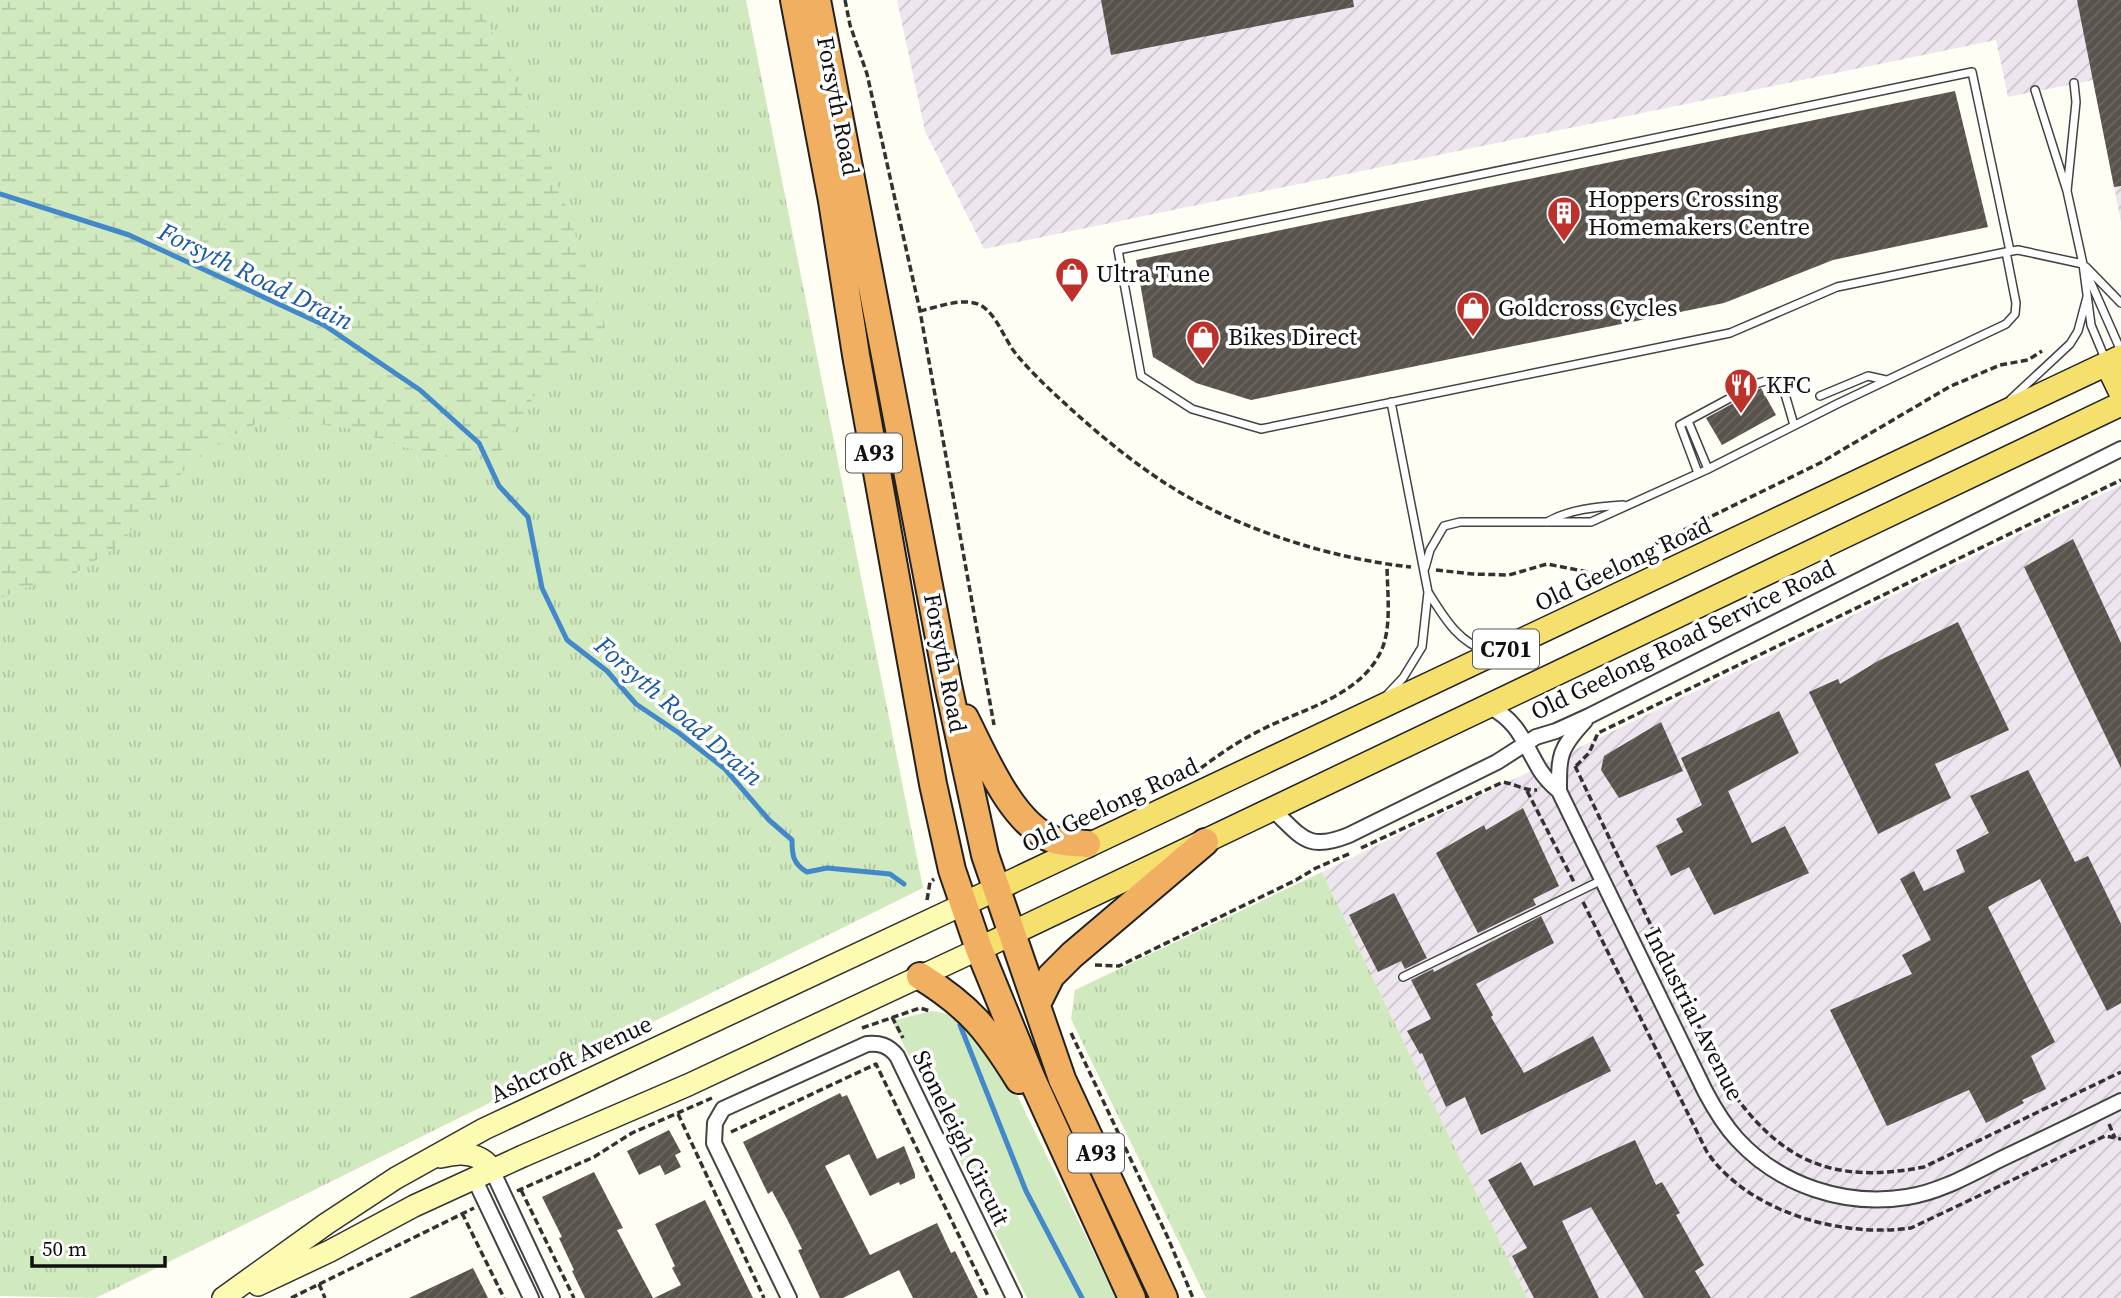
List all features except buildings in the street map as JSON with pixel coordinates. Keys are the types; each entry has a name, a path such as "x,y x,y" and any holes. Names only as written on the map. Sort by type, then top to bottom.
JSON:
{"highway":[{"name":"Forsyth Road","path":"794,0 933,785 951,870 962,905 1032,1079 1132,1298"},
{"name":"Forsyth Road","path":"817,0 948,685 985,855 1062,1079 1164,1298"},
{"path":"948,685 1001,788 1016,809 1042,834 1057,841 1087,844"},
{"path":"1037,1004 1051,976 1072,955 1205,842"},
{"path":"920,976 960,1002 996,1042 1067,1155"}],"main road":[{"path":"2116,357 2121,393"},
{"name":"Old Geelong Road","path":"995,889 1984,423 2116,357"},
{"name":"C701","path":"979,948 2121,404"},
{"name":"C701","path":"962,905 995,889"},
{"name":"Ashcroft Avenue","path":"223,1298 326,1224 428,1160 484,1129 962,905"},
{"path":"232,1298 483,1174 688,1085 979,948"},
{"path":"428,1160 450,1154 466,1154 485,1161 483,1174"}],"street":[{"name":"Old Geelong Road Service Road","path":"1272,809 1308,841 1328,843 1349,835 1497,762 1526,742 1589,716 2121,450"},
{"name":"Industrial Avenue","path":"1489,706 1517,727 1542,773 1555,783 1719,1115 1737,1139 1774,1170 1830,1194 1879,1200 1909,1197 1956,1181 2121,1101"},
{"path":"1555,783 1558,760 1566,741 1589,716"},
{"name":"Stoneleigh Circuit","path":"789,1298 714,1143 715,1123 723,1110 867,1044 883,1044 897,1056 1014,1298"},
{"path":"483,1174 503,1196 552,1298"},
{"path":"483,1174 486,1203 531,1298"}],"lane":[{"path":"1425,568 1430,550 1444,526 1460,522 1591,522 2006,324 2015,314 2016,303 2008,251 1972,72 1118,250 1141,376 1192,409 1261,429 1730,333 1837,287 2008,251 2018,250 2083,264 2121,303"},
{"path":"2067,191 2076,102 2074,83"},
{"path":"2035,90 2067,191 2083,264 2091,325 2116,357"},
{"path":"2083,264 2116,357"},
{"path":"1984,423 2064,350 2078,331 2087,298"},
{"path":"1821,396 1868,376 1886,380"},
{"path":"1698,473 1680,425 1758,383 1770,380 1782,384 1794,425"},
{"path":"1369,713 1403,678 1422,647 1428,592 1391,402"},
{"path":"1688,421 1708,468"},
{"path":"1545,523 1562,514 1600,506 1631,504"},
{"path":"1428,592 1446,620 1467,642 1498,653"},
{"path":"1403,977 1602,880"}],"path":[{"path":"845,0 850,25 867,74 920,311 996,736"},
{"path":"920,311 967,302 983,307 1021,359 1092,429 1157,478 1245,524 1301,544 1387,564 1497,575 1509,575 1547,564 1593,573 1620,569 1649,547 1819,463 1949,387 2000,365 2028,360 2048,347 2064,350"},
{"path":"1072,955 1082,964 1119,966 1316,868 1392,836 1503,782 1527,791 1555,783 1589,753 1598,733 2121,480"},
{"path":"1200,768 1263,729 1357,683 1381,650 1387,630 1387,564"},
{"path":"1575,766 1726,1083 1744,1110 1765,1132 1786,1148 1811,1162 1837,1170 1865,1174 1893,1173 1924,1167 2121,1072"},
{"path":"1527,791 1707,1152 1719,1170 1744,1190 1789,1213 1841,1228 1897,1230 1911,1228 2105,1136 2121,1139"},
{"path":"1067,819 1091,818 1117,808"},
{"path":"862,1028 920,1008 933,1012"},
{"path":"1067,1023 1168,1238 1193,1298"},
{"path":"732,1142 729,1133 876,1063 989,1298"},
{"path":"503,1196 594,1157 632,1133 715,1097"},
{"path":"678,1114 764,1298"},
{"path":"521,1190 574,1298"},
{"path":"290,1298 486,1203"},
{"path":"462,1213 504,1298"},
{"path":"319,1284 325,1298"}],"shaded area":[{"path":"897,0 2121,0 2121,222 2093,80 2008,97 1996,40 984,249 925,131"},
{"path":"2121,485 2121,1298 1527,1298 1322,872"}],"green space":[{"path":"0,0 746,0 923,888 96,1298 0,1296"},
{"path":"0,0 475,0 515,78 549,159 592,284 605,326 605,337 578,362 563,367 535,394 502,450 483,459 469,462 403,447 351,429 271,416 228,438 189,465 141,517 121,544 74,574 41,582 0,598"},
{"path":"1322,872 1527,1298 1206,1298 1071,1019 1075,990"},
{"path":"931,1011 958,1019 993,1046 1116,1298 1027,1298 892,1021"}],"waterway":[{"name":"Forsyth Road Drain","path":"0,194 129,235 324,325 420,390 479,443 499,486 528,517 542,588 567,640 607,671 636,704 725,769 769,820 792,840 794,859 802,869 807,872 827,868 890,874 904,884"},
{"name":"Forsyth Road Drain","path":"960,1025 1026,1191 1082,1298"}],"place":[{"name":"Hoppers Crossing Homemakers Centre","path":"1564,243"},
{"name":"Ultra Tune","path":"1072,304"},
{"name":"Goldcross Cycles","path":"1473,338"},
{"name":"Bikes Direct","path":"1203,367"},
{"name":"KFC","path":"1741,415"}]}
